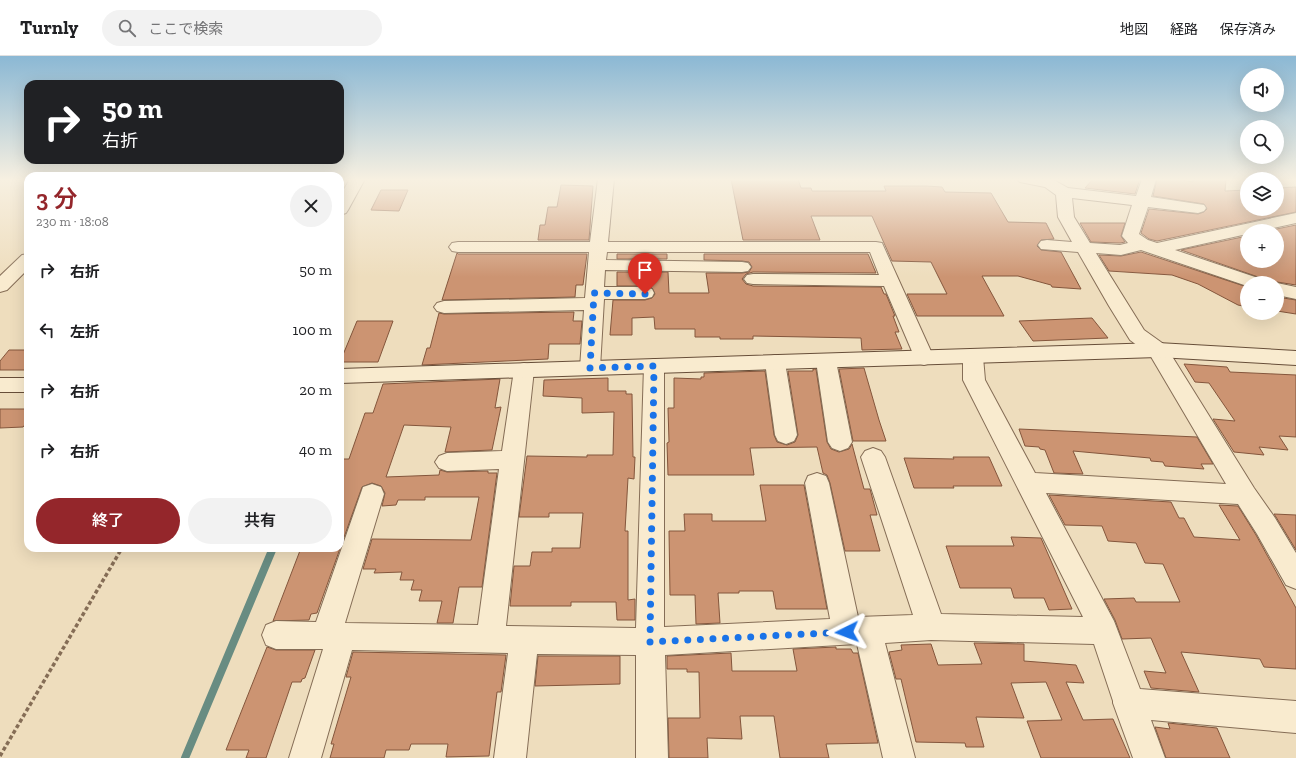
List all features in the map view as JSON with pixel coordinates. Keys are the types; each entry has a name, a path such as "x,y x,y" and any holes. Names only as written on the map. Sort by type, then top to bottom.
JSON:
{"street":[{"path":"590,368 593,299 602,212"},
{"path":"1067,212 1066,217 1085,247 1118,306 1137,335 1158,350 1296,577"},
{"path":"1138,212 1130,236 1148,246 1240,278"},
{"path":"1047,244 1121,250 1296,218"},
{"path":"458,247 876,247 924,358"},
{"path":"0,286 24,264"},
{"path":"596,265 891,281"},
{"path":"1284,290 1296,293"},
{"path":"444,307 593,299 645,294"},
{"path":"344,376 1158,350 1296,358"},
{"path":"973,357 974,380 1104,631 1128,703 1149,758"},
{"path":"826,361 840,442"},
{"path":"775,362 786,435"},
{"path":"652,758 650,642 654,366"},
{"path":"490,639 524,370"},
{"path":"0,385 24,385"},
{"path":"873,456 931,627"},
{"path":"447,462 512,460"},
{"path":"1028,482 1245,495"},
{"path":"817,483 858,632 899,758"},
{"path":"305,758 334,636 372,494"},
{"path":"276,635 650,642 931,627 1104,631"},
{"path":"510,758 524,639"},
{"path":"1128,703 1296,717"}],"path":[{"path":"0,756 120,552"}],"building":[{"path":"547,212 591,212 589,240 538,240 540,225 545,225"},
{"path":"737,212 1002,212 1008,222 1046,223 1054,239 1041,240 1037,246 1041,250 1061,252 1081,289 1052,287 1051,285 1018,276 982,276 1004,316 917,316 907,294 947,294 931,262 892,261 872,216 811,216 820,240 743,240"},
{"path":"1148,212 1176,212 1198,214 1204,212 1240,212 1240,216 1277,216 1157,241 1149,239 1141,233"},
{"path":"1284,212 1296,212 1284,215"},
{"path":"1080,223 1125,223 1121,236 1125,242 1091,242"},
{"path":"1296,225 1296,285 1284,283 1284,276 1255,276 1181,250 1240,237 1240,268 1284,268 1284,227"},
{"path":"1141,252 1240,285 1240,305 1198,284 1172,275 1109,271 1099,255 1121,256"},
{"path":"457,253 587,254 583,285 576,285 575,297 442,300"},
{"path":"617,254 667,254 667,259 617,259"},
{"path":"704,254 868,254 876,273 753,272 746,274 742,279 746,284 753,286 881,287 884,294 886,294 895,316 893,316 899,332 895,332 902,349 862,350 861,338 753,336 753,339 720,339 720,337 695,337 695,329 655,329 654,317 632,318 632,335 610,335 613,300 645,300 652,298 655,294 652,288 645,286 617,286 617,272 668,272 669,293 709,293 706,273 742,273 749,272 752,267 749,262 704,260"},
{"path":"1284,298 1296,300 1296,314 1284,312"},
{"path":"574,312 573,321 582,321 580,344 549,344 548,359 422,365 427,348 430,348 439,313"},
{"path":"1092,318 1108,338 1033,341 1019,321"},
{"path":"357,321 393,321 378,362 344,362 344,352"},
{"path":"9,350 24,350 24,370 0,370 0,361"},
{"path":"1184,364 1227,367 1230,372 1296,375 1296,437 1279,436 1288,450 1259,447 1264,455 1234,452 1213,419 1235,421 1209,383 1195,382"},
{"path":"864,368 886,441 853,441 839,369"},
{"path":"813,369 816,369 827,442 831,449 839,452 849,449 852,444 864,489 870,489 877,515 870,515 880,551 845,551 830,483 827,475 823,473 817,447 750,448 754,475 668,475 668,408 674,408 674,378 701,379 701,377 704,377 704,373 765,371 774,435 777,442 787,445 795,442 798,435 788,371 813,371"},
{"path":"608,378 608,391 626,391 626,394 632,394 633,457 635,457 634,479 628,478 625,531 628,531 628,600 635,599 635,620 617,620 616,602 571,602 571,606 510,606 514,566 530,566 532,552 552,552 552,548 580,548 583,513 549,513 549,517 519,517 527,456 587,457 587,455 613,455 614,412 582,413 582,398 543,396 544,380"},
{"path":"500,379 495,408 501,407 492,450 445,452 451,427 404,425 386,477 439,475 440,470 447,472 488,471 488,473 497,473 482,587 459,587 453,623 437,623 442,601 419,601 422,590 411,590 414,580 400,580 402,572 374,573 376,569 363,569 372,539 471,540 479,497 425,497 425,500 398,500 396,505 382,506 385,493 381,486 372,483 362,487 344,537 344,459 349,459 365,413 373,413 383,384"},
{"path":"0,409 24,409 23,427 0,428"},
{"path":"1019,429 1197,437 1213,464 1201,464 1204,469 1165,466 1163,462 1151,461 1150,458 1073,451 1083,474 1054,473 1045,450 1040,449 1039,447 1025,446"},
{"path":"953,457 989,457 1002,486 914,488 904,458 954,459"},
{"path":"760,485 804,485 827,609 776,609 773,591 739,591 739,593 718,593 720,623 696,624 695,595 670,595 669,531 685,531 684,514 712,514 712,521 766,521"},
{"path":"1049,495 1171,502 1179,518 1184,518 1194,537 1240,540 1219,505 1238,506 1256,535 1296,608 1296,669 1264,667 1260,659 1181,652 1199,692 1151,688 1144,671 1166,673 1151,638 1122,639 1115,620 1104,599 1134,598 1136,602 1180,602 1163,564 1145,563 1136,543 1108,541 1102,526 1065,525"},
{"path":"1274,514 1296,515 1296,550 1276,517"},
{"path":"1011,537 1041,538 1072,609 1049,610 1044,598 1014,598 1011,588 960,588 946,546 1014,546"},
{"path":"299,552 339,552 317,613 311,614 309,620 273,621"},
{"path":"974,643 1024,644 1024,661 1076,665 1084,683 1066,682 1083,720 1113,719 1130,758 1041,758 1027,721 1062,720 1046,682 1011,683 1024,718 976,717 984,747 966,747 965,743 916,742 901,679 896,679 889,652 902,650 901,645 931,644 938,665 982,664"},
{"path":"267,647 276,650 315,650 305,678 302,679 301,682 292,682 266,758 246,758 249,750 226,750"},
{"path":"836,647 836,649 851,649 853,653 858,653 878,743 826,744 829,758 780,758 774,716 740,716 742,739 707,738 708,758 669,758 668,718 700,718 699,672 687,672 687,669 667,669 667,656 731,653 732,671 797,671 793,649"},
{"path":"353,652 506,655 501,692 497,692 489,756 446,757 448,744 411,744 409,750 386,750 384,758 330,758 334,744 331,744 351,677 346,677"},
{"path":"538,656 620,656 620,684 535,686"},
{"path":"1168,723 1217,728 1230,758 1166,758 1155,727 1170,729"}],"waterway":[{"path":"185,758 271,552"}],"route":[{"path":"645,294 594,293 590,368 654,366 650,642 847,632"}]}
